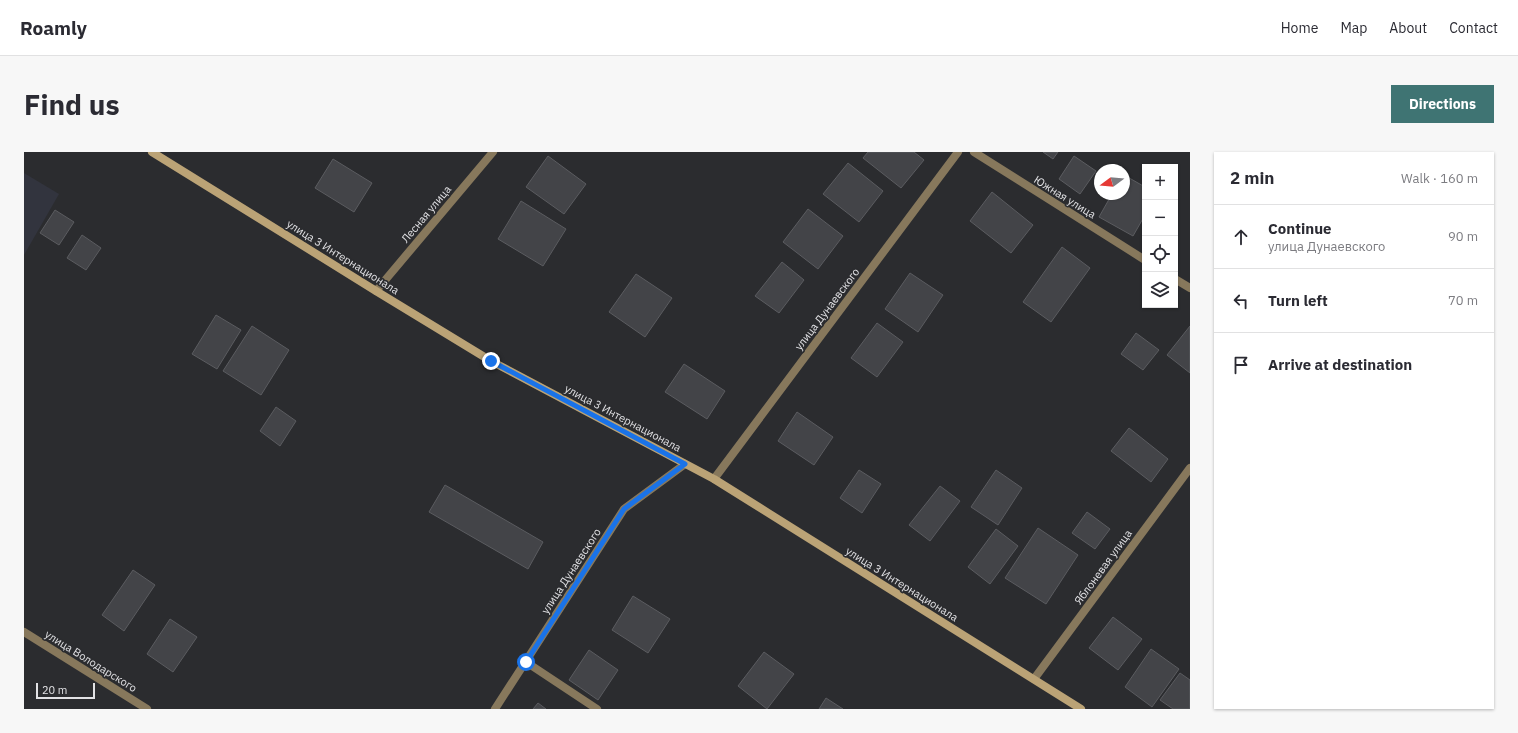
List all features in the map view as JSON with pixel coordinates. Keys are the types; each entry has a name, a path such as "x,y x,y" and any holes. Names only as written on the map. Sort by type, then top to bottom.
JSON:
{"street":[{"name":"улица 3 Интернационала","path":"152,152 491,361 714,479 1081,709"},
{"name":"Лесная улица","path":"376,291 494,152"},
{"name":"улица Дунаевского","path":"714,479 958,152"},
{"name":"Южная улица","path":"974,152 1142,258"},
{"path":"1178,281 1190,288"},
{"name":"улица Дунаевского","path":"495,709 624,509 685,464"},
{"name":"Яблоневая улица","path":"1034,679 1190,468"},
{"name":"улица Володарского","path":"24,632 147,709"},
{"path":"526,662 597,709"}],"shaded area":[{"path":"24,173 59,194 24,255"}],"building":[{"path":"868,152 914,152 924,160 901,188 863,158"},
{"path":"1043,152 1058,152 1053,159"},
{"path":"548,156 586,184 564,214 526,187"},
{"path":"1074,156 1094,170 1094,174 1080,194 1059,179"},
{"path":"333,159 372,183 354,212 315,188"},
{"path":"848,163 883,191 859,222 823,194"},
{"path":"1130,178 1142,185 1142,220 1133,236 1099,217 1109,200 1130,200"},
{"path":"992,192 1033,225 1011,253 970,221"},
{"path":"521,201 566,229 543,266 498,239"},
{"path":"808,209 843,236 818,269 783,242"},
{"path":"55,210 74,222 59,245 40,233"},
{"path":"82,235 101,248 86,270 67,258"},
{"path":"1062,247 1090,268 1051,322 1023,302"},
{"path":"782,262 804,280 779,313 755,296"},
{"path":"910,273 943,295 918,332 885,309"},
{"path":"636,274 672,298 645,337 609,312"},
{"path":"216,315 241,330 217,369 192,354"},
{"path":"877,323 903,342 877,377 851,358"},
{"path":"252,326 289,350 261,395 223,371"},
{"path":"1190,326 1190,373 1167,355"},
{"path":"1136,333 1159,350 1143,370 1121,354"},
{"path":"684,364 725,391 707,419 665,392"},
{"path":"276,407 296,421 280,446 260,431"},
{"path":"797,412 833,437 814,465 778,441"},
{"path":"1129,428 1168,459 1151,482 1111,451"},
{"path":"859,470 881,484 862,513 840,498"},
{"path":"996,470 1022,488 998,525 971,507"},
{"path":"445,485 543,542 528,569 429,512"},
{"path":"940,486 960,501 930,541 909,525"},
{"path":"1087,512 1110,529 1095,549 1072,533"},
{"path":"1038,528 1078,555 1046,604 1005,578"},
{"path":"996,529 1018,546 990,584 968,567"},
{"path":"133,570 155,585 124,631 102,615"},
{"path":"633,596 670,619 648,653 612,630"},
{"path":"1113,617 1142,639 1118,670 1089,648"},
{"path":"170,619 197,637 173,672 147,654"},
{"path":"1151,649 1179,669 1152,707 1125,687"},
{"path":"589,650 618,670 598,700 569,680"},
{"path":"764,652 794,674 767,709 738,686"},
{"path":"1180,673 1190,680 1190,709 1173,709 1160,700"},
{"path":"826,698 843,709 819,709"},
{"path":"538,703 546,709 533,709"}],"route":[{"path":"491,361 685,464 624,509 526,662"}]}
